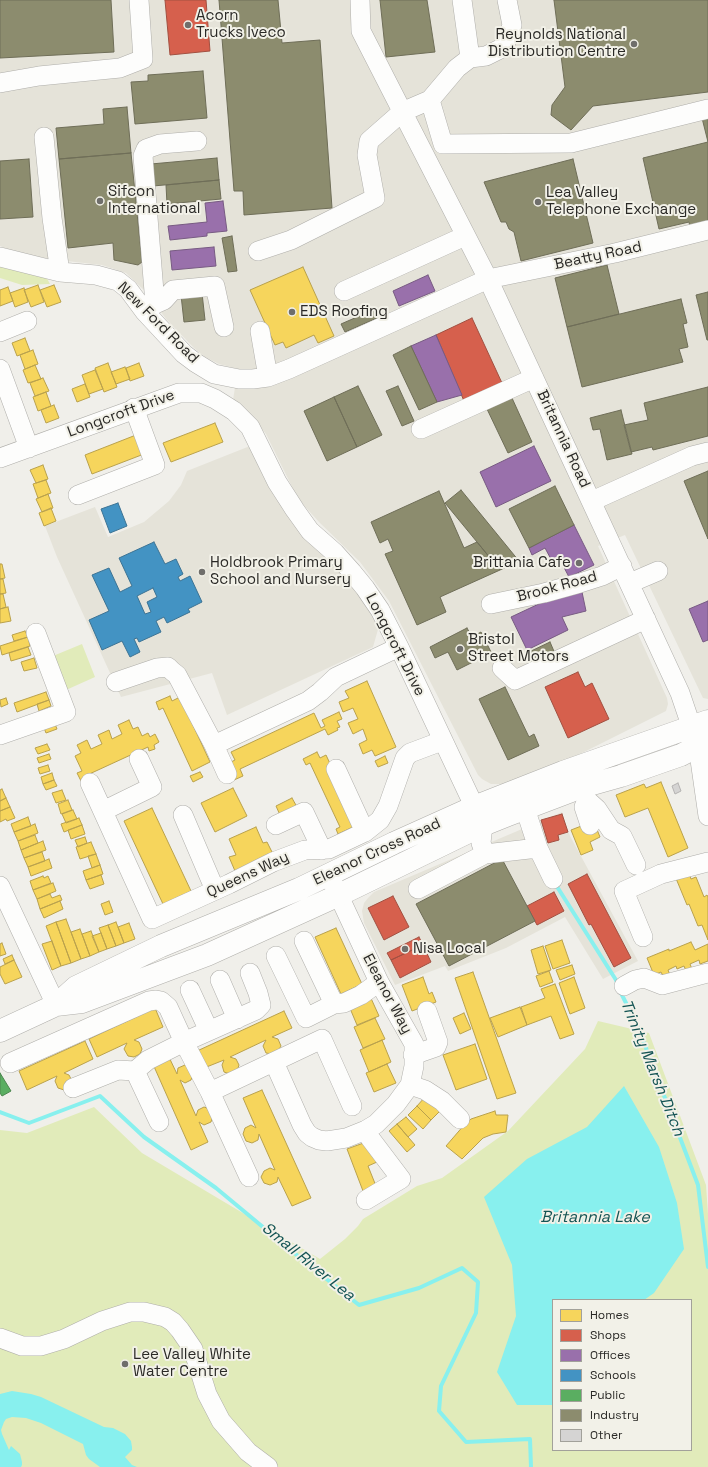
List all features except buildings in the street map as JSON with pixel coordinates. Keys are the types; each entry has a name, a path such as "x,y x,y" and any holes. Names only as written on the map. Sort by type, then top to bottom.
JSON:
{"main road":[{"name":"Eleanor Cross Road","path":"0,1031 56,1005 76,987 161,946 299,889 329,874 478,816 525,808 585,794 641,769 681,755 701,734"},
{"name":"Eleanor Cross Road","path":"56,1005 82,1002 207,955 339,895 478,816 563,772 701,734"}],"street":[{"path":"0,83 39,76 120,68 144,59 139,0"},
{"name":"Britannia Road","path":"360,0 361,31 488,279 680,693 701,734 708,816"},
{"path":"462,0 470,58"},
{"path":"258,252 291,240 374,198 367,154 369,141 402,112 430,100 457,68 470,58 486,56 502,48 508,38 512,25 507,0"},
{"path":"430,100 443,144"},
{"path":"419,146 443,144 571,143 708,110"},
{"path":"44,137 52,218 60,272"},
{"path":"197,141 160,144 146,149 143,156 150,308 164,300 173,290 215,286 224,327"},
{"name":"Beatty Road","path":"488,279 615,253 708,230"},
{"path":"344,291 465,236"},
{"name":"New Ford Road","path":"0,257 60,272 96,275 118,280 150,308 184,354 214,374 239,379 268,377 296,366 488,279"},
{"path":"0,332 27,321"},
{"path":"260,331 268,377"},
{"path":"0,369 29,448"},
{"path":"421,429 534,378"},
{"name":"Longcroft Drive","path":"0,458 134,408 179,393 201,392 234,411 250,427 277,482 294,510 310,531 334,553 365,588 380,610 399,647 478,816"},
{"path":"78,495 155,465 134,408"},
{"path":"592,501 692,456 708,452"},
{"name":"Brook Road","path":"491,604 544,593 602,576 658,571"},
{"path":"502,668 515,680 646,620"},
{"path":"0,734 66,712 36,633"},
{"path":"214,745 308,700 320,692 336,677 399,647"},
{"path":"116,682 157,668 168,667 177,675 214,745 227,774"},
{"name":"Queens Way","path":"152,919 297,852 305,850 329,849 365,832 376,825 388,806 395,789 401,764 410,752 442,741"},
{"path":"103,811 152,787 139,759"},
{"path":"336,769 365,832"},
{"path":"90,783 152,919 161,946"},
{"path":"585,794 584,807 590,825"},
{"path":"585,794 611,830 622,836 636,865"},
{"path":"525,808 538,848 553,879"},
{"path":"276,825 304,812 322,850"},
{"path":"183,815 215,890"},
{"path":"478,816 481,843 485,854"},
{"path":"418,888 485,854 538,848"},
{"path":"643,937 624,891 661,874 708,862"},
{"name":"Eleanor Way","path":"274,1062 302,1125 307,1133 319,1140 327,1141 346,1138 366,1130 376,1124 388,1114 410,1085 414,1066 414,1044 379,982 346,914 329,874"},
{"path":"0,886 56,1005"},
{"path":"304,941 334,1004"},
{"path":"276,956 306,1018 334,1004 344,1003 361,995 379,982"},
{"path":"73,1088 118,1070 135,1071 148,1060 184,1042 256,1010 261,1005 250,973"},
{"path":"624,986 635,980 644,978 662,985 708,973"},
{"path":"220,980 237,1019"},
{"path":"190,990 209,1031"},
{"path":"10,1063 149,1001 161,1001 168,1007 210,1092 249,1177"},
{"path":"414,1055 436,1047 438,1042 427,1011"},
{"path":"210,1092 322,1039 352,1106"},
{"path":"135,1071 159,1122"},
{"path":"410,1085 425,1090 442,1101 460,1119"},
{"path":"366,1130 370,1138 402,1179 366,1200"},
{"path":"0,1338 22,1346 41,1346 64,1340 108,1318 130,1312 144,1312 164,1317 173,1322 193,1349 207,1394 220,1421 248,1452 268,1467"}],"shaded area":[{"path":"0,0 708,0 708,699 703,698 625,535 598,546 667,698 668,704 666,711 576,756 503,784 491,784 482,779 478,775 389,601 360,562 298,499 266,434 244,408 233,400 238,369 219,364 205,357 194,348 166,319 148,294 126,273 102,265 19,254 0,246"},
{"name":"Holdbrook Primary School and Nursery","path":"250,446 368,608 379,626 373,647 227,715 212,673 121,697 57,557 45,526 95,507 108,537 144,522 169,501 181,485 187,471"},
{"path":"562,812 570,836 638,961 603,979 565,917 506,948 448,971 445,966 395,985 364,923 362,911 364,903 368,898 374,892"}],"green space":[{"path":"0,262 45,275 50,284 22,285 0,278"},
{"path":"82,644 95,677 66,690 53,656"},
{"path":"598,1021 649,1033 706,1185 708,1214 708,1467 0,1467 0,1130 27,1133 94,1107 142,1153 320,1259 345,1239 363,1219 417,1186 442,1178 508,1131 585,1049"}],"water":[{"name":"Britannia Lake","path":"624,1086 659,1147 677,1203 684,1249 654,1293 645,1299 552,1299 552,1405 517,1405 497,1372 516,1316 512,1265 484,1197 527,1159 587,1127"},
{"path":"12,1391 41,1397 104,1427 113,1428 125,1434 131,1441 132,1450 125,1457 132,1465 137,1467 100,1467 86,1455 83,1444 41,1423 26,1418 12,1417 6,1419 1,1430 9,1450 11,1446 20,1454 22,1465 21,1467 0,1467 0,1394"}],"waterway":[{"name":"Trinity Marsh Ditch","path":"556,885 618,985"},
{"name":"Trinity Marsh Ditch","path":"620,991 638,1027 698,1185 708,1267"},
{"name":"Small River Lea","path":"0,1112 29,1123 100,1096 144,1137 216,1188 359,1305 419,1288 462,1268 478,1282 476,1313 441,1386 439,1411 466,1442 530,1439 531,1467"}],"place":[{"name":"Acorn Trucks Iveco","path":"188,25"},
{"name":"Reynolds National Distribution Centre","path":"634,44"},
{"name":"Sifcon International","path":"100,201"},
{"name":"Lea Valley Telephone Exchange","path":"538,202"},
{"name":"EDS Roofing","path":"292,312"},
{"name":"Brittania Cafe","path":"579,563"},
{"name":"Holdbrook Primary School and Nursery","path":"202,572"},
{"name":"Bristol Street Motors","path":"460,649"},
{"name":"Nisa Local","path":"405,949"},
{"name":"Lee Valley White Water Centre","path":"125,1364"}]}
